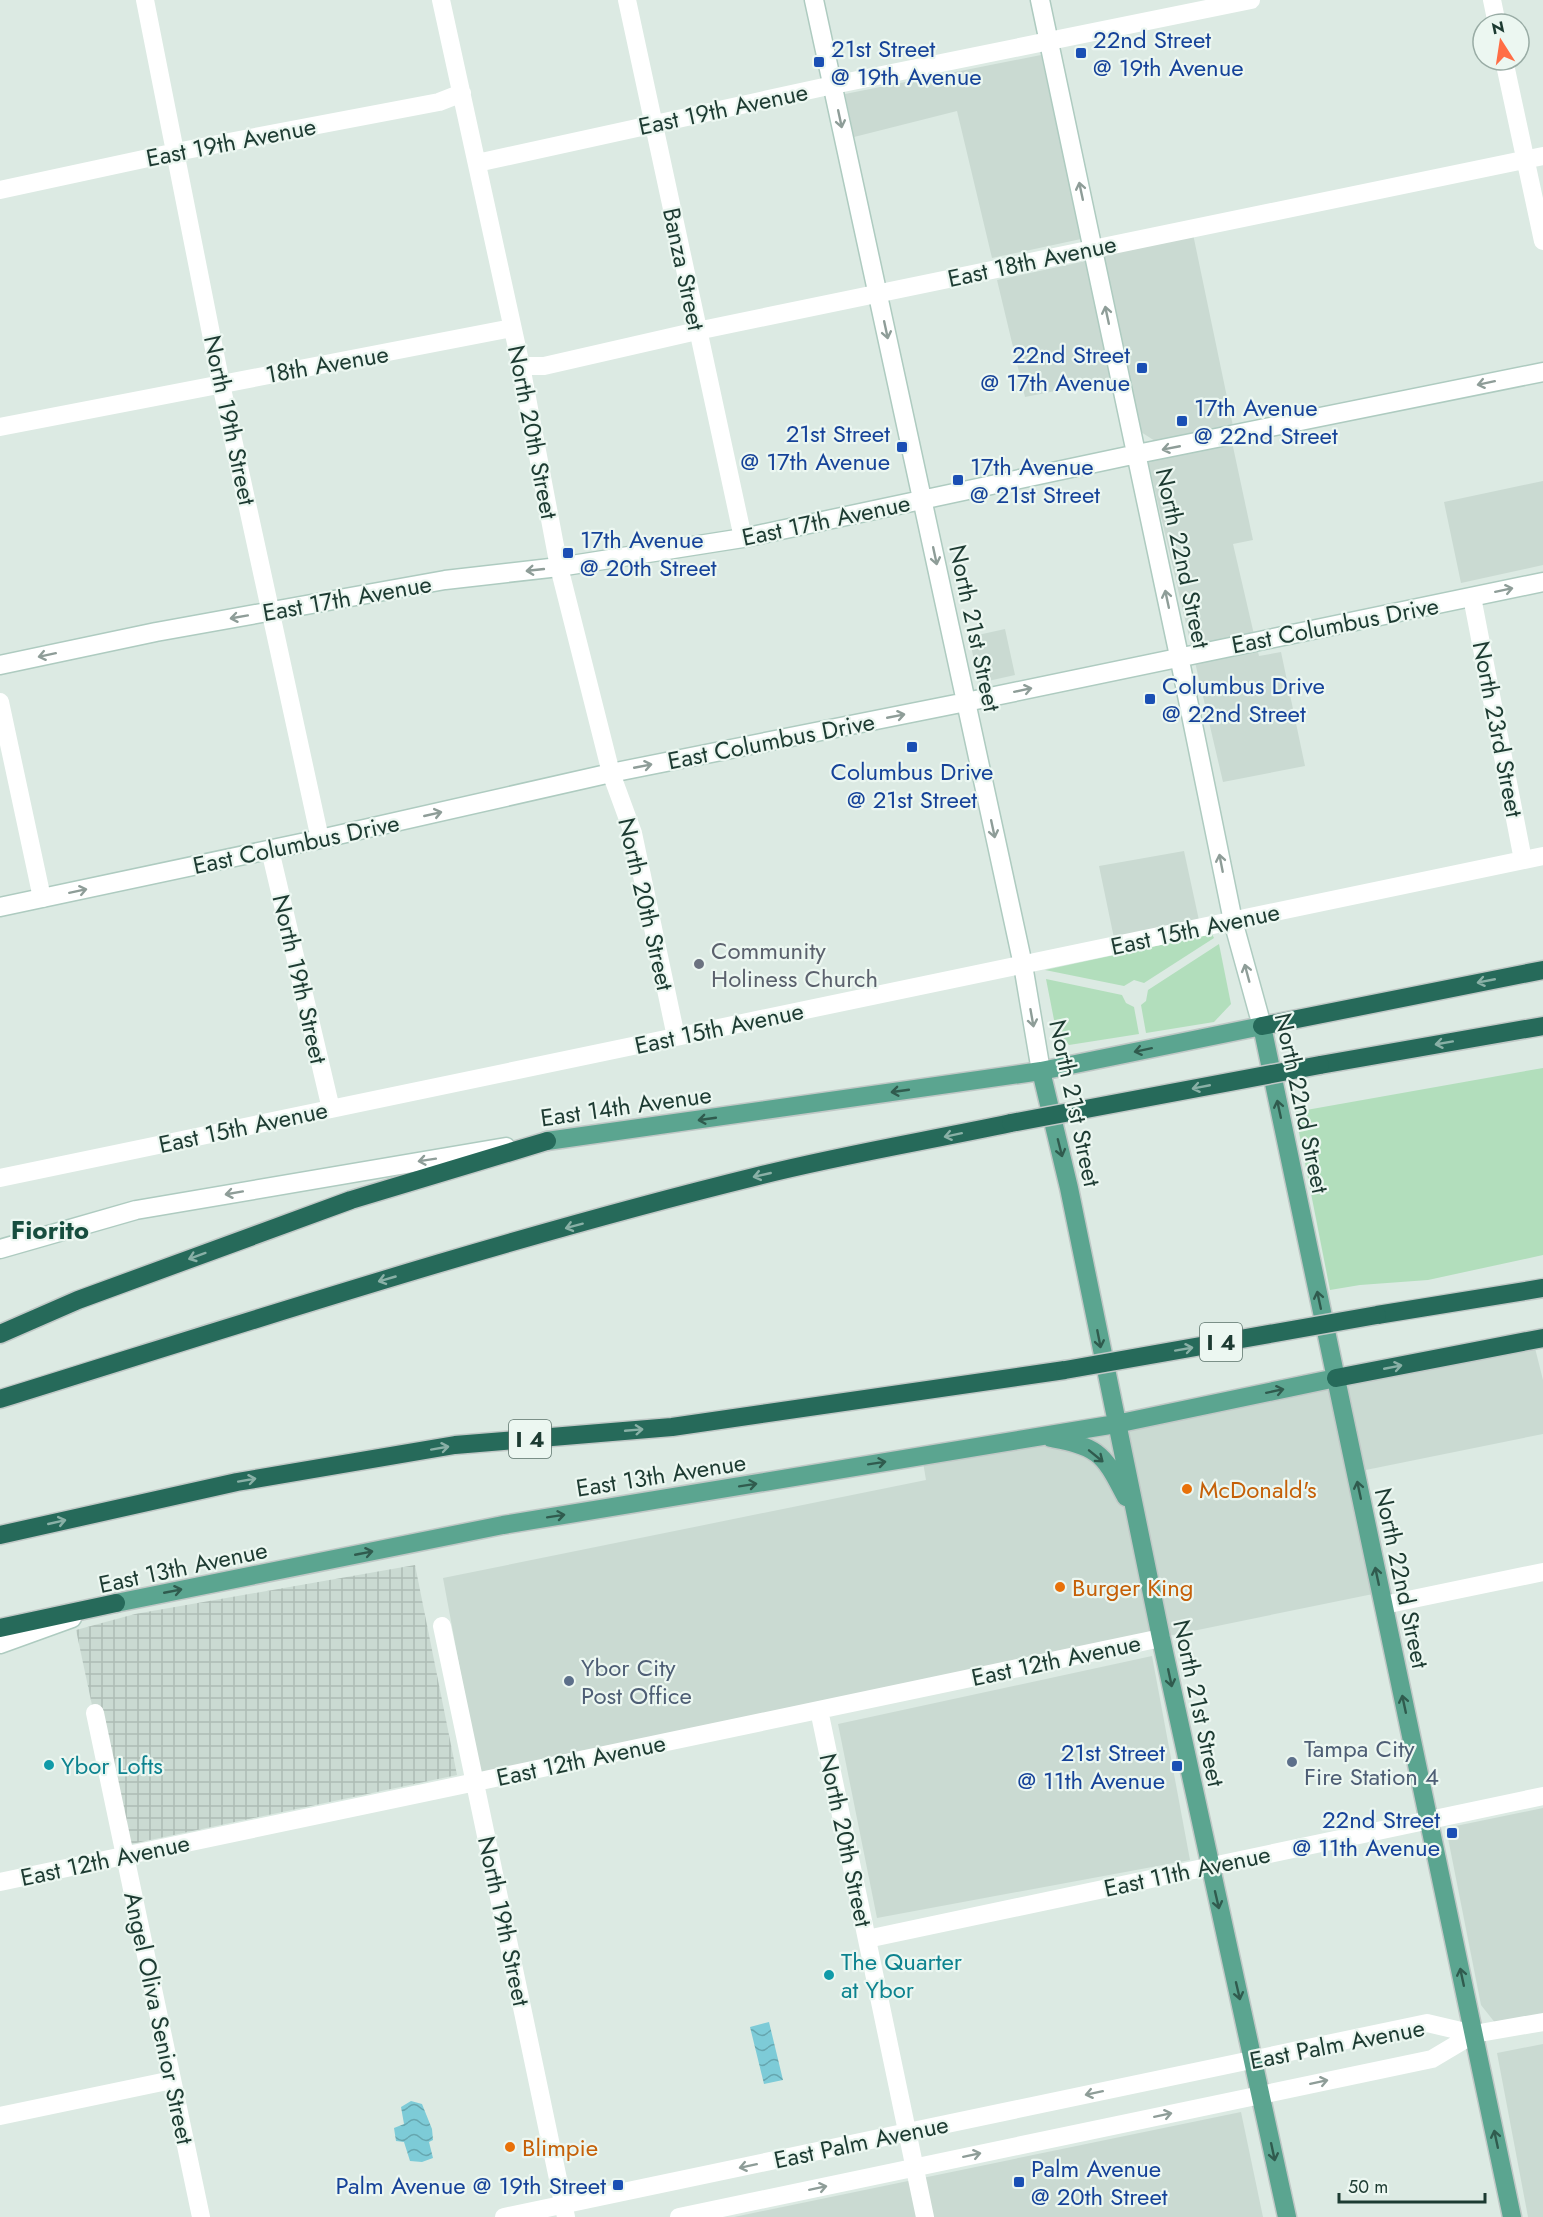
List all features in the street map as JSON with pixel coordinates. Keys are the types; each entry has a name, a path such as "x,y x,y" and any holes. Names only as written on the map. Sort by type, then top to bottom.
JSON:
{"highway":[{"path":"1262,1026 1543,970"},
{"path":"0,1399 325,1297 514,1242 759,1176 1011,1123 1543,1026"},
{"path":"0,1334 78,1300 351,1200 547,1141"},
{"path":"1450,1302 1543,1280"},
{"name":"I 4","path":"0,1535 237,1482 455,1445 672,1427 1065,1370 1543,1287"},
{"path":"1336,1378 1543,1338"},
{"path":"0,1628 116,1603"}],"main road":[{"name":"East 14th Avenue","path":"547,1141 1041,1071 1262,1026"},
{"name":"North 22nd Street","path":"1262,1026 1512,2217"},
{"name":"North 21st Street","path":"1041,1071 1069,1188 1161,1638 1287,2217"},
{"name":"East 13th Avenue","path":"116,1603 503,1525 1116,1424 1336,1378"},
{"path":"1043,1436 1070,1442 1097,1454 1114,1475 1136,1518"}],"street":[{"name":"North 19th Street","path":"145,0 221,384 320,839"},
{"name":"North 20th Street","path":"441,0 521,366 559,567 611,773 633,833 676,1037"},
{"name":"Banza Street","path":"627,0 743,538"},
{"name":"North 21st Street","path":"814,0 1023,965 1041,1071"},
{"name":"North 22nd Street","path":"1040,0 1137,454 1233,921 1262,1026"},
{"name":"East 19th Avenue","path":"477,163 833,86 1251,0"},
{"path":"1508,72 1534,158 1543,241"},
{"name":"East 19th Avenue","path":"0,190 439,102 462,93"},
{"name":"East 18th Avenue","path":"521,366 544,366 697,331 1534,158"},
{"name":"18th Avenue","path":"0,427 512,328"},
{"name":"East 17th Avenue","path":"0,665 156,632 445,580 559,567 743,538 1137,454 1543,372"},
{"name":"East Columbus Drive","path":"0,907 270,850 611,773 1543,582"},
{"name":"North 23rd Street","path":"1472,597 1523,860"},
{"path":"0,702 42,898"},
{"name":"North 19th Street","path":"270,850 331,1108"},
{"name":"East 15th Avenue","path":"0,1178 1543,856"},
{"name":"East 14th Avenue","path":"0,1249 136,1209 547,1141"},
{"path":"1384,1605 1543,1572"},
{"name":"East 13th Avenue","path":"0,1644 116,1603"},
{"name":"North 19th Street","path":"442,1626 565,2211"},
{"name":"East 12th Avenue","path":"0,1882 1161,1638"},
{"name":"North 20th Street","path":"819,1710 925,2217"},
{"name":"Angel Oliva Senior Street","path":"95,1713 201,2217"},
{"name":"East 11th Avenue","path":"867,1939 1543,1796"},
{"path":"1474,2034 1543,2022"},
{"name":"East Palm Avenue","path":"504,2217 565,2211 908,2132 1427,2023 1474,2034"},
{"name":"East Palm Avenue","path":"679,2217 1432,2059 1474,2034"},
{"path":"0,2116 172,2080"}],"shaded area":[{"path":"1041,55 1081,239 992,258 957,111 854,137 845,94"},
{"path":"1193,234 1233,426 1155,441 1141,432 1101,253"},
{"path":"1086,261 1111,380 1025,397 997,280"},
{"path":"1232,442 1253,540 1233,544 1259,656 1281,652 1305,766 1223,782 1148,461"},
{"path":"1543,481 1543,565 1461,583 1444,502"},
{"path":"1005,629 1015,675 979,683 969,637"},
{"path":"1184,851 1200,925 1115,943 1099,866"},
{"path":"1534,1344 1543,1380 1543,1434 1346,1474 1373,1594 480,1777 443,1578 926,1480 923,1462"},
{"path":"415,1565 457,1775 122,1846 76,1630 135,1614"},
{"path":"1152,1656 1190,1860 877,1918 838,1724"},
{"path":"1543,1808 1543,2014 1496,2024 1481,2005 1446,1828"},
{"path":"1543,2044 1543,2217 1528,2217 1497,2053"},
{"path":"1241,2112 1263,2217 734,2217"}],"green space":[{"path":"1212,934 1214,938 1144,983 1134,980 1124,986 1045,970"},
{"path":"1219,944 1231,1004 1214,1022 1146,1033 1141,1005 1146,1001 1148,990"},
{"path":"1046,979 1122,995 1126,1003 1134,1007 1139,1034 1069,1045 1056,1030"},
{"path":"1543,1068 1543,1255 1428,1280 1360,1285 1330,1290 1295,1112"}],"water":[{"path":"769,2022 783,2080 764,2084 750,2027"},
{"path":"411,2101 422,2104 432,2129 433,2140 429,2142 433,2158 422,2162 410,2161 404,2142 396,2141 394,2128 404,2124 401,2107"}],"place":[{"name":"22nd Street @ 19th Avenue","path":"1081,53"},
{"name":"21st Street @ 19th Avenue","path":"819,62"},
{"name":"22nd Street @ 17th Avenue","path":"1142,368"},
{"name":"17th Avenue @ 22nd Street","path":"1182,421"},
{"name":"21st Street @ 17th Avenue","path":"902,447"},
{"name":"17th Avenue @ 21st Street","path":"958,480"},
{"name":"17th Avenue @ 20th Street","path":"568,553"},
{"name":"Columbus Drive @ 22nd Street","path":"1150,699"},
{"name":"Columbus Drive @ 21st Street","path":"912,747"},
{"name":"Community Holiness Church","path":"699,964"},
{"name":"McDonald's","path":"1187,1489"},
{"name":"Burger King","path":"1060,1587"},
{"name":"Ybor City Post Office","path":"569,1681"},
{"name":"Tampa City Fire Station 4","path":"1292,1762"},
{"name":"Ybor Lofts","path":"49,1765"},
{"name":"21st Street @ 11th Avenue","path":"1177,1766"},
{"name":"22nd Street @ 11th Avenue","path":"1452,1833"},
{"name":"The Quarter at Ybor","path":"829,1975"},
{"name":"Blimpie","path":"510,2147"},
{"name":"Palm Avenue @ 20th Street","path":"1019,2182"},
{"name":"Palm Avenue @ 19th Street","path":"618,2185"}],"district":[{"name":"Fiorito","path":"50,1230"}]}
